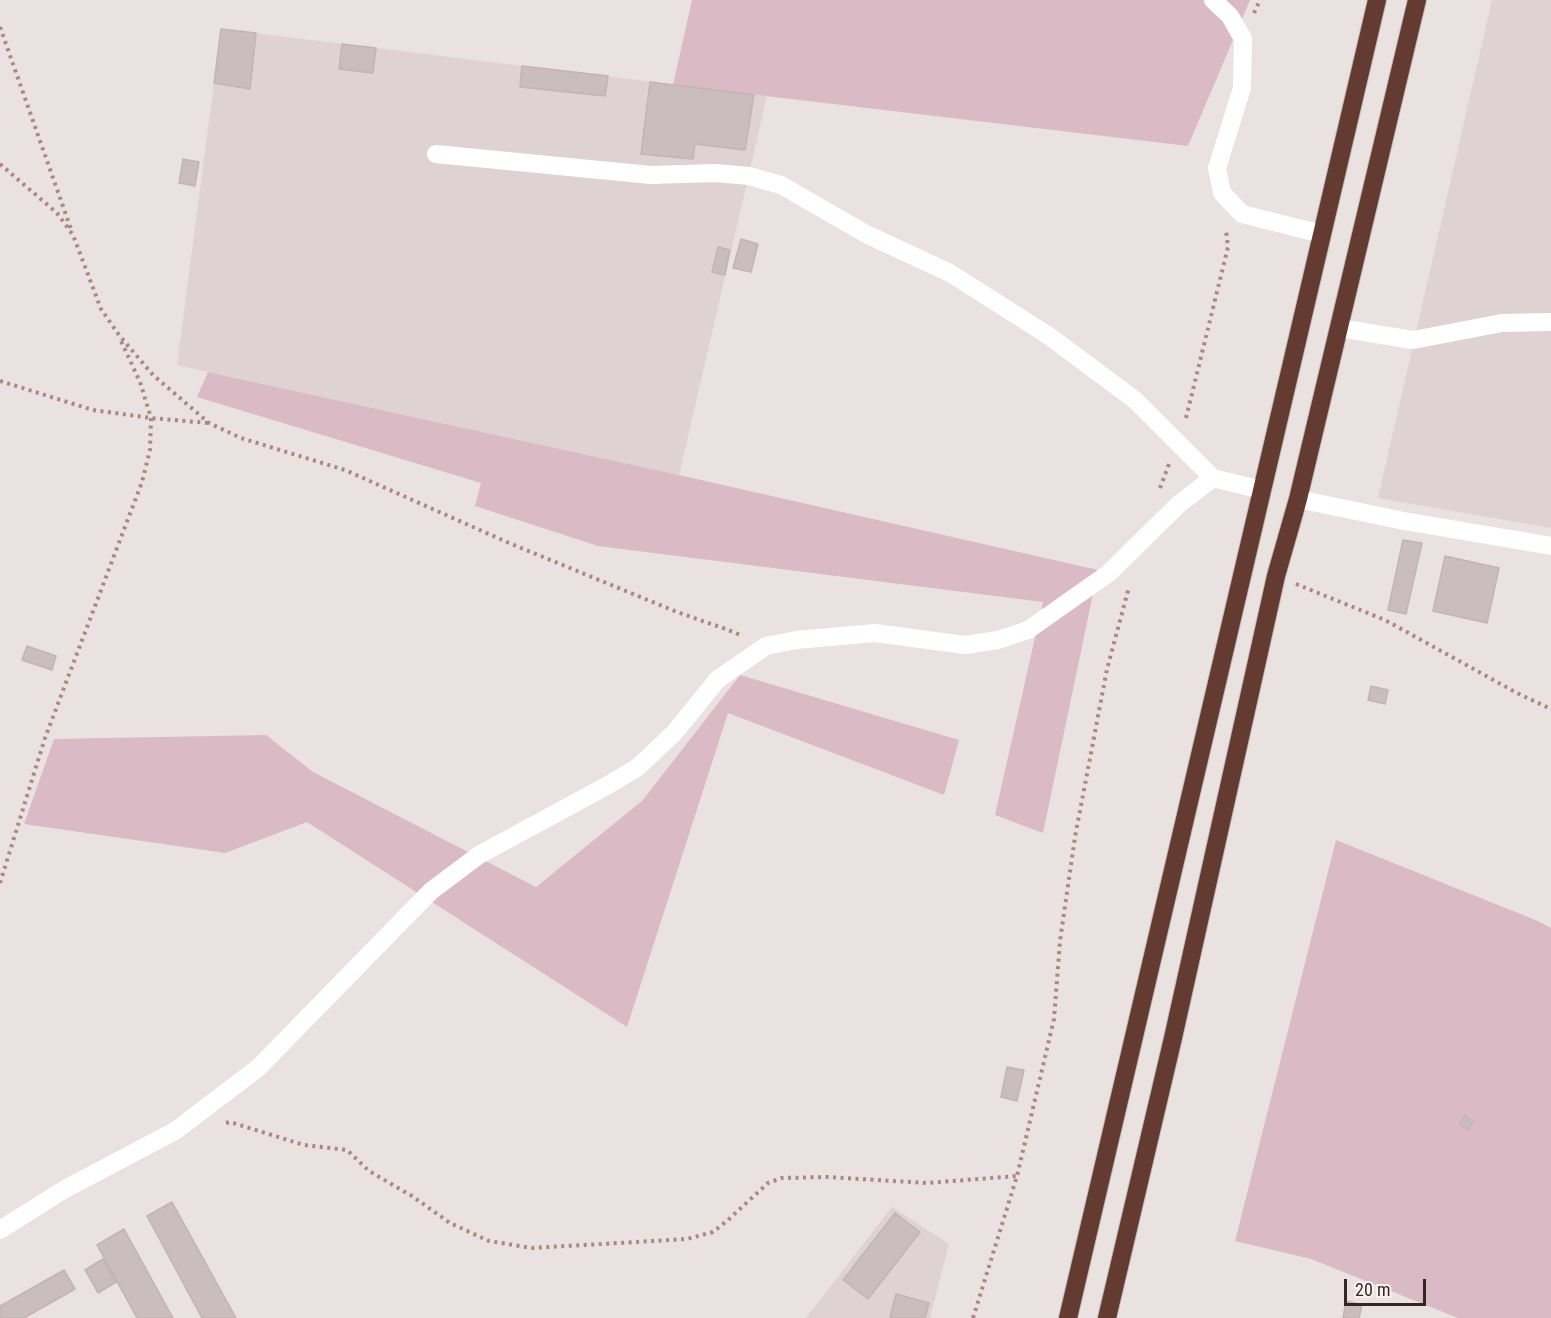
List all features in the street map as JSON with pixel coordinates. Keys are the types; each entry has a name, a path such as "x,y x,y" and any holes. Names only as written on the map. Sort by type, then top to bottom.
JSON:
{"highway":[{"path":"1068,1318 1377,0"},
{"path":"1107,1318 1173,1038 1276,576 1298,499 1418,0"}],"street":[{"path":"1213,0 1230,16 1243,39 1242,88 1217,168 1222,193 1242,214 1322,234"},
{"path":"435,154 651,175 716,173 749,176 781,185 866,234 950,273 1049,336 1135,400 1213,478 1262,490"},
{"path":"1339,328 1413,340 1502,323 1551,321"},
{"path":"0,1230 65,1189 175,1131 258,1068 431,891 479,855 638,767 674,733 718,680 766,646 796,640 875,633 965,645 998,640 1028,630 1108,573 1179,504 1213,478"},
{"path":"1298,499 1404,521 1551,546"}],"path":[{"path":"0,27 101,309 119,335 153,375 209,423 241,438 345,470 509,543 766,646"},
{"path":"0,164 57,213 73,235"},
{"path":"1157,497 1187,413 1228,247 1222,193"},
{"path":"0,883 45,738 142,482 150,450 151,418 140,382 119,335"},
{"path":"0,381 93,410 209,423"},
{"path":"1276,576 1385,620 1517,693 1551,709"},
{"path":"973,1318 1017,1176 1054,1020 1060,941 1075,837 1107,669 1130,584"},
{"path":"219,1124 230,1122 304,1145 347,1150 369,1171 412,1196 450,1223 489,1241 532,1248 687,1239 713,1232 768,1183 782,1178 827,1177 927,1183 1017,1176"}],"shaded area":[{"path":"692,0 1250,0 1188,146 673,85"},
{"path":"1492,0 1551,0 1551,528 1378,498"},
{"path":"221,29 767,96 679,475 177,365"},
{"path":"208,372 1098,570 1043,833 995,815 1043,602 598,546 475,506 481,483 197,397"},
{"path":"740,675 959,740 944,795 728,713 627,1027 307,822 225,853 24,824 54,739 266,735 313,772 536,887 642,801"},
{"path":"1336,840 1551,928 1551,1318 1458,1318 1311,1259 1235,1241"},
{"path":"892,1207 949,1244 930,1318 806,1318"}],"building":[{"path":"221,29 256,33 250,89 214,83"},
{"path":"342,44 376,48 373,73 339,69"},
{"path":"522,66 608,76 605,96 520,87"},
{"path":"650,82 754,95 745,150 695,144 693,159 641,154"},
{"path":"183,159 199,162 195,186 179,183"},
{"path":"741,239 758,244 751,272 733,268"},
{"path":"718,247 730,250 725,275 712,272"},
{"path":"1403,540 1422,543 1406,614 1388,610"},
{"path":"1445,556 1499,568 1487,623 1433,611"},
{"path":"27,646 56,656 52,670 22,660"},
{"path":"1371,686 1388,690 1385,704 1368,700"},
{"path":"1007,1067 1024,1070 1017,1101 1001,1097"},
{"path":"1465,1115 1473,1121 1468,1130 1460,1124"},
{"path":"172,1202 236,1318 202,1318 147,1216"},
{"path":"895,1213 920,1232 868,1299 843,1280"},
{"path":"124,1229 173,1318 137,1318 97,1245"},
{"path":"103,1259 116,1282 98,1293 85,1270"},
{"path":"64,1270 75,1289 24,1318 0,1318 0,1306"},
{"path":"896,1294 929,1303 925,1318 890,1317"},
{"path":"1346,1301 1362,1305 1359,1318 1343,1318"}]}
